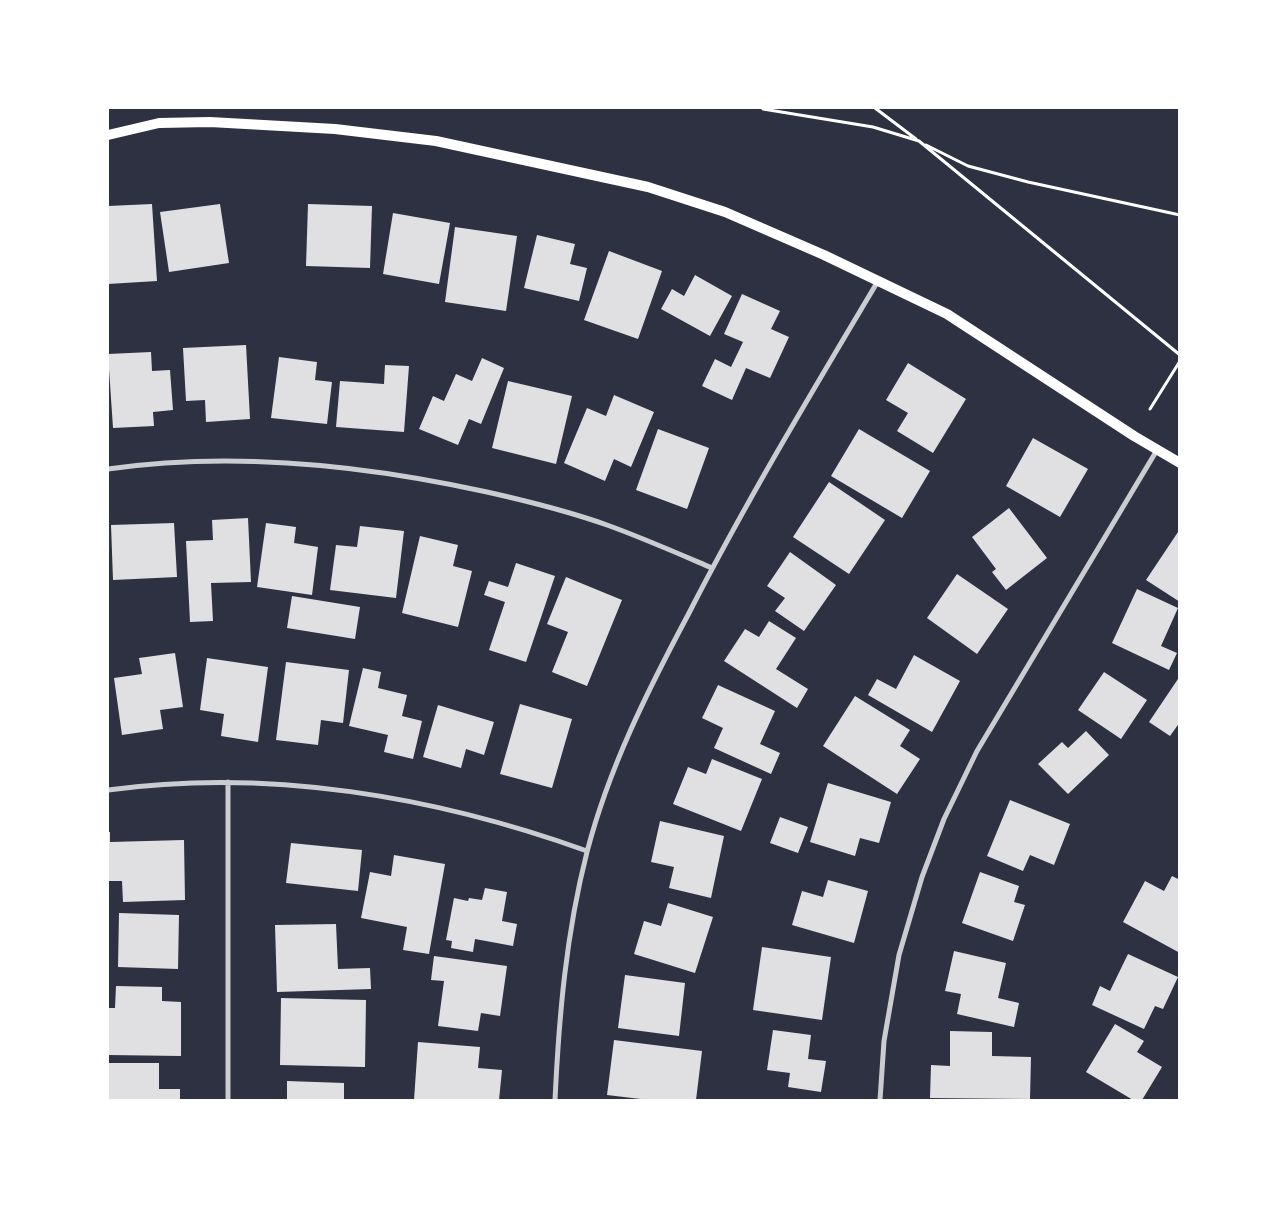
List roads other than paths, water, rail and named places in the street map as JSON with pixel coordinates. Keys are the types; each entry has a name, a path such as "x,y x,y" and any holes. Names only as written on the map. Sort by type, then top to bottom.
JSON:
{"main road":[{"path":"108,135 158,123 210,122 335,129 436,141 648,186 725,212 947,314 1157,450 1180,462"}],"street":[{"path":"555,1100 560,1008 570,929 587,851 602,802 636,713 712,568 878,281"},
{"path":"880,1100 884,1041 899,955 922,877 944,820 977,751 1157,450"},
{"path":"108,469 176,463 242,462 324,466 425,479 533,503 606,525 712,568"},
{"path":"108,790 141,785 228,782 306,786 396,798 466,813 587,851"},
{"path":"228,782 228,1100"}]}
